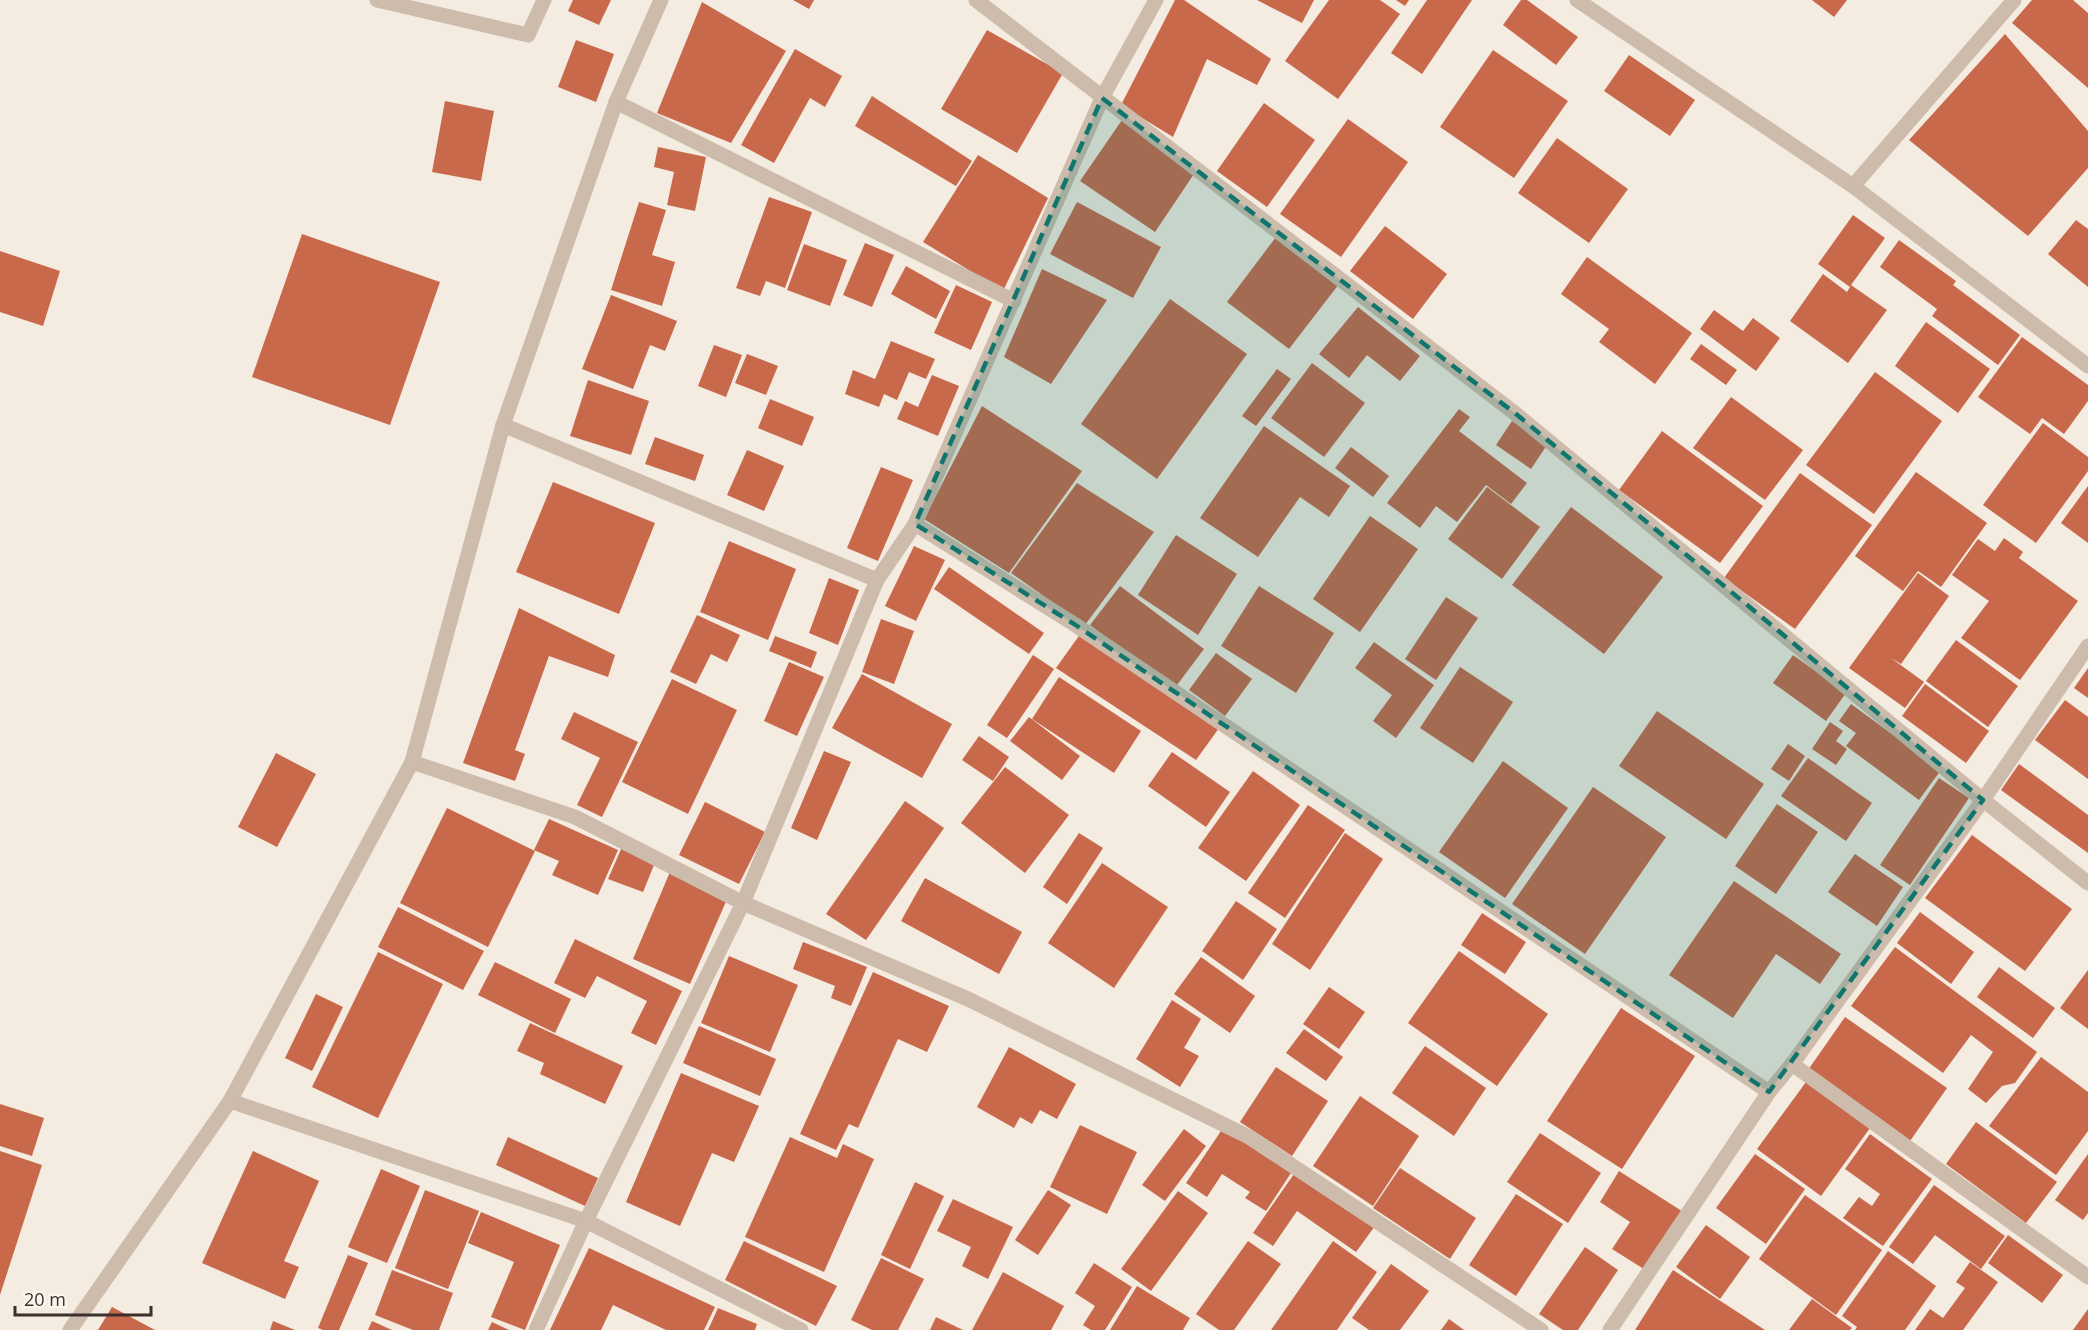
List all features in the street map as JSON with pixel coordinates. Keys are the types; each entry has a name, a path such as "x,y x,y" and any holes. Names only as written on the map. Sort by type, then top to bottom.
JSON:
{"street":[{"path":"377,0 528,35 544,0"},
{"path":"70,1330 230,1101 412,762 503,425 616,102 661,0"},
{"path":"976,0 1516,414 1983,800 2088,883"},
{"path":"536,1330 586,1221 743,903 877,580 915,524 1102,98 1156,0"},
{"path":"1576,0 1853,186 2088,366"},
{"path":"1853,186 2014,0"},
{"path":"616,102 1014,301"},
{"path":"503,425 877,580"},
{"path":"915,524 1074,624 1769,1092"},
{"path":"1610,1330 1769,1092 1792,1064 1983,800 2088,646"},
{"path":"412,762 574,817 743,903 968,999 1249,1137 1541,1330"},
{"path":"1792,1064 2088,1277"},
{"path":"230,1101 586,1221 801,1330"}],"highlighted area":[{"path":"1102,98 1516,414 1983,800 1769,1092 1074,624 915,524"}],"building":[{"path":"573,0 611,0 599,25 568,11"},
{"path":"793,0 814,0 809,9"},
{"path":"1175,0 1184,0 1271,59 1257,85 1207,59 1173,137 1121,105"},
{"path":"1257,0 1314,0 1302,23"},
{"path":"1329,0 1380,0 1400,14 1338,99 1285,61"},
{"path":"1396,0 1409,0 1405,6"},
{"path":"1427,0 1472,0 1422,74 1391,53"},
{"path":"1521,0 1527,0 1578,37 1556,65 1503,25"},
{"path":"1812,0 1847,0 1834,17"},
{"path":"2032,0 2073,0 2088,13 2088,88 2012,23"},
{"path":"702,2 786,51 731,143 657,113"},
{"path":"987,30 1063,73 1017,153 941,109"},
{"path":"2005,34 2088,131 2088,168 2028,236 1909,140"},
{"path":"576,40 614,54 596,102 558,87"},
{"path":"795,49 842,76 825,107 810,98 774,163 741,145"},
{"path":"1493,50 1568,101 1514,178 1440,127"},
{"path":"1629,55 1695,100 1670,136 1604,91"},
{"path":"872,96 972,161 956,186 855,126"},
{"path":"445,101 494,111 481,181 432,172"},
{"path":"1264,103 1315,140 1267,207 1217,171"},
{"path":"1348,119 1408,162 1341,257 1280,214"},
{"path":"1122,120 1196,171 1155,232 1080,181"},
{"path":"1557,138 1628,189 1589,243 1518,193"},
{"path":"658,147 706,157 695,211 667,205 674,172 654,167"},
{"path":"978,155 1048,198 1003,291 923,242"},
{"path":"769,197 812,212 785,288 766,281 760,296 736,288"},
{"path":"639,202 666,210 652,255 675,262 662,306 611,290"},
{"path":"1077,202 1161,247 1133,298 1050,254"},
{"path":"1853,215 1885,238 1851,285 1887,310 1848,363 1790,321 1823,274 1847,292 1850,287 1818,264"},
{"path":"2076,220 2088,229 2088,287 2048,254"},
{"path":"1385,226 1447,274 1413,319 1350,271"},
{"path":"302,234 440,282 390,425 252,377"},
{"path":"1276,237 1339,284 1289,349 1227,302"},
{"path":"1899,240 1956,281 1953,285 2020,335 1998,365 1932,316 1937,309 1880,267"},
{"path":"865,243 894,255 872,307 843,295"},
{"path":"804,244 847,260 830,306 787,290"},
{"path":"0,251 60,271 43,326 0,312"},
{"path":"1587,257 1692,333 1655,384 1599,342 1609,329 1561,294"},
{"path":"906,266 950,291 936,319 891,294"},
{"path":"1042,269 1107,300 1051,384 1004,357"},
{"path":"956,285 992,302 971,350 934,333"},
{"path":"611,295 677,321 665,351 650,345 633,389 582,369"},
{"path":"1170,299 1247,354 1157,479 1081,424"},
{"path":"1358,307 1420,356 1400,381 1367,355 1349,378 1319,354"},
{"path":"1714,310 1743,331 1753,318 1780,338 1756,371 1700,329"},
{"path":"1926,322 1990,369 1958,413 1895,366"},
{"path":"2022,337 2088,385 2088,401 2064,434 2042,418 2030,434 1978,397"},
{"path":"891,341 935,359 926,379 909,372 897,400 884,394 879,407 845,394 853,370 875,379"},
{"path":"1701,344 1737,370 1726,385 1690,359"},
{"path":"714,345 742,355 726,397 698,386"},
{"path":"747,354 778,366 766,395 735,383"},
{"path":"1312,363 1365,403 1324,457 1271,418"},
{"path":"1277,369 1291,379 1256,426 1242,416"},
{"path":"1875,372 1942,421 1874,514 1806,465"},
{"path":"932,375 959,386 938,436 897,419 905,401 918,407"},
{"path":"588,380 649,401 631,455 570,436"},
{"path":"1731,397 1803,450 1765,500 1693,448"},
{"path":"770,399 814,417 802,446 758,428"},
{"path":"982,406 1082,471 1009,573 924,519"},
{"path":"1459,409 1470,417 1459,431 1527,483 1511,504 1486,485 1457,522 1436,506 1420,528 1387,503"},
{"path":"1512,421 1547,445 1531,469 1496,445"},
{"path":"2043,423 2088,457 2088,471 2036,543 1983,505"},
{"path":"1264,426 1350,486 1329,517 1300,497 1258,557 1200,518"},
{"path":"1662,431 1763,506 1720,563 1619,490"},
{"path":"655,437 704,455 695,481 645,464"},
{"path":"1351,447 1389,476 1373,497 1335,468"},
{"path":"747,450 784,466 764,511 727,495"},
{"path":"881,467 913,480 878,561 847,548"},
{"path":"1916,472 1987,523 1941,587 1918,571 1903,591 1855,556"},
{"path":"1800,473 1872,525 1795,629 1724,578"},
{"path":"553,482 655,523 619,614 516,572"},
{"path":"1077,483 1154,532 1085,625 1011,573"},
{"path":"2088,486 2088,543 2061,523"},
{"path":"1487,487 1540,527 1502,579 1448,539"},
{"path":"1571,507 1663,577 1604,654 1512,585"},
{"path":"1370,516 1418,549 1360,632 1313,599"},
{"path":"1176,535 1237,574 1198,635 1138,595"},
{"path":"2004,538 2023,552 2019,558 2078,601 2020,680 1961,638 1989,601 1952,575 1978,539 1995,551"},
{"path":"729,541 796,569 768,640 700,612"},
{"path":"914,546 945,560 916,621 885,606"},
{"path":"949,567 1044,633 1029,654 934,589"},
{"path":"1918,573 1949,596 1901,664 1891,658 1924,682 1905,708 1849,668"},
{"path":"829,578 859,590 838,645 809,633"},
{"path":"1120,586 1204,649 1174,689 1090,625"},
{"path":"1259,586 1334,633 1296,693 1221,646"},
{"path":"1446,597 1478,618 1436,680 1405,659"},
{"path":"519,608 615,655 608,677 549,656 515,750 525,754 515,781 463,763"},
{"path":"697,615 740,635 727,662 711,654 696,684 670,672"},
{"path":"881,619 914,631 894,684 862,672"},
{"path":"1081,633 1219,728 1196,760 1056,668"},
{"path":"775,636 817,652 811,668 769,651"},
{"path":"1956,640 2018,686 1988,727 1926,681"},
{"path":"1374,642 1434,685 1396,738 1373,721 1392,695 1355,668"},
{"path":"1216,653 1252,679 1225,716 1189,690"},
{"path":"1033,655 1054,669 1007,738 987,725"},
{"path":"1793,655 1846,693 1826,721 1773,683"},
{"path":"789,662 824,677 797,736 764,721"},
{"path":"1460,667 1513,702 1473,763 1420,728"},
{"path":"2088,668 2088,698 2074,688"},
{"path":"862,674 952,724 922,778 832,728"},
{"path":"1059,677 1141,731 1114,773 1032,719"},
{"path":"672,679 737,710 688,814 622,782"},
{"path":"1925,684 1989,731 1966,763 1902,716"},
{"path":"2065,700 2088,717 2088,779 2035,740"},
{"path":"1851,704 1941,770 1919,800 1846,746 1856,733 1839,721"},
{"path":"1657,711 1764,784 1726,839 1619,766"},
{"path":"574,712 638,742 602,817 577,805 600,758 561,739"},
{"path":"1029,717 1080,756 1062,780 1010,741"},
{"path":"1830,722 1843,731 1836,741 1847,749 1836,765 1812,749"},
{"path":"979,736 1009,757 993,781 962,760"},
{"path":"1788,744 1805,756 1789,781 1771,769"},
{"path":"824,751 851,762 817,840 791,828"},
{"path":"1172,752 1230,792 1206,827 1148,786"},
{"path":"276,753 316,774 277,847 238,827"},
{"path":"1808,758 1872,803 1846,841 1781,796"},
{"path":"1503,761 1568,808 1505,898 1439,852"},
{"path":"2019,764 2088,815 2088,853 2001,790"},
{"path":"1005,767 1069,815 1025,873 961,823"},
{"path":"1253,771 1300,805 1246,881 1198,848"},
{"path":"1939,778 1969,798 1910,885 1880,865"},
{"path":"1593,787 1666,837 1585,954 1512,904"},
{"path":"905,801 944,828 866,940 826,914"},
{"path":"705,802 765,832 739,884 679,855"},
{"path":"1777,804 1818,832 1776,894 1735,866"},
{"path":"1308,805 1345,830 1285,918 1248,893"},
{"path":"447,808 535,851 488,947 400,903"},
{"path":"549,819 618,850 598,895 552,875 559,861 534,850"},
{"path":"1079,833 1103,848 1067,904 1043,887"},
{"path":"1345,833 1383,859 1310,970 1272,944"},
{"path":"1972,835 2072,909 2025,971 1925,898"},
{"path":"622,847 656,860 643,892 608,879"},
{"path":"1855,854 1903,887 1877,926 1828,892"},
{"path":"1102,863 1168,907 1114,988 1048,943"},
{"path":"670,872 728,897 690,984 633,959"},
{"path":"925,878 1022,932 999,974 901,921"},
{"path":"1734,881 1841,954 1820,984 1776,954 1733,1018 1669,975"},
{"path":"1236,901 1277,929 1243,980 1202,951"},
{"path":"398,907 484,951 463,990 378,947"},
{"path":"1920,912 1974,952 1951,984 1897,943"},
{"path":"1482,913 1526,942 1505,974 1461,945"},
{"path":"575,939 682,991 656,1045 631,1033 647,1001 597,976 585,998 554,983"},
{"path":"803,942 867,967 851,1006 831,998 835,986 793,969"},
{"path":"1895,947 2037,1052 2015,1083 2002,1086 1986,1103 1968,1089 1993,1052 1971,1035 1943,1073 1851,1006"},
{"path":"1459,951 1548,1014 1497,1086 1408,1023"},
{"path":"378,952 443,984 378,1118 312,1087"},
{"path":"729,956 798,985 770,1052 701,1023"},
{"path":"1201,957 1255,996 1230,1033 1174,994"},
{"path":"495,962 571,999 555,1033 478,995"},
{"path":"1999,967 2055,1008 2033,1038 1977,997"},
{"path":"2088,970 2088,1029 2060,1008"},
{"path":"873,972 949,1006 927,1052 898,1039 858,1128 849,1124 836,1150 800,1134"},
{"path":"1329,987 1365,1012 1339,1049 1303,1024"},
{"path":"316,994 343,1007 312,1071 285,1058"},
{"path":"1172,1000 1201,1019 1184,1048 1199,1056 1180,1087 1136,1059"},
{"path":"1621,1008 1695,1056 1622,1169 1547,1121"},
{"path":"1845,1017 1947,1088 1910,1141 1808,1070"},
{"path":"530,1023 623,1066 605,1104 540,1074 544,1063 517,1051"},
{"path":"699,1026 776,1059 760,1096 683,1063"},
{"path":"1304,1029 1343,1057 1326,1081 1286,1053"},
{"path":"1425,1046 1486,1088 1454,1136 1392,1093"},
{"path":"1009,1047 1076,1084 1057,1119 1040,1110 1032,1124 1020,1117 1014,1128 977,1107"},
{"path":"2041,1057 2088,1092 2088,1131 2056,1175 1989,1126"},
{"path":"1276,1067 1328,1101 1292,1156 1240,1122"},
{"path":"681,1073 759,1106 734,1162 712,1153 680,1226 626,1202"},
{"path":"1806,1082 1870,1128 1821,1196 1757,1149"},
{"path":"1360,1096 1419,1136 1373,1206 1313,1166"},
{"path":"0,1104 44,1118 32,1156 0,1146"},
{"path":"1976,1122 2057,1182 2026,1223 1946,1164"},
{"path":"1080,1125 1137,1152 1107,1214 1050,1187"},
{"path":"1223,1128 1291,1173 1266,1211 1245,1198 1250,1192 1222,1174 1207,1197 1186,1183"},
{"path":"1184,1129 1206,1146 1165,1201 1142,1185"},
{"path":"1540,1133 1601,1173 1568,1223 1507,1182"},
{"path":"1870,1134 1932,1179 1883,1246 1843,1218 1859,1197 1872,1206 1880,1194 1845,1169"},
{"path":"508,1137 598,1178 585,1206 496,1165"},
{"path":"790,1137 837,1158 843,1144 874,1159 824,1272 745,1237"},
{"path":"0,1151 42,1165 0,1295"},
{"path":"253,1151 319,1181 284,1261 299,1267 285,1299 202,1263"},
{"path":"1755,1154 1805,1189 1766,1244 1716,1208"},
{"path":"2088,1154 2088,1213 2083,1220 2055,1200"},
{"path":"1400,1168 1476,1218 1450,1259 1373,1208"},
{"path":"381,1169 420,1186 387,1263 348,1247"},
{"path":"1296,1171 1375,1226 1356,1252 1297,1211 1273,1246 1253,1233"},
{"path":"1619,1171 1685,1213 1647,1271 1612,1249 1630,1222 1600,1202"},
{"path":"915,1182 944,1196 910,1269 881,1255"},
{"path":"1934,1185 2005,1236 1981,1269 1935,1235 1913,1264 1889,1247"},
{"path":"425,1190 479,1211 448,1289 395,1268"},
{"path":"1048,1190 1071,1205 1038,1255 1015,1240"},
{"path":"1178,1191 1208,1213 1151,1291 1121,1269"},
{"path":"1516,1194 1563,1224 1516,1296 1469,1265"},
{"path":"1805,1195 1882,1250 1836,1315 1759,1259"},
{"path":"953,1199 1013,1227 988,1279 962,1266 971,1247 937,1231"},
{"path":"481,1212 560,1245 525,1330 491,1317 514,1262 468,1243"},
{"path":"1706,1225 1750,1257 1720,1299 1676,1267"},
{"path":"2008,1235 2063,1275 2042,1303 1988,1263"},
{"path":"744,1241 837,1286 816,1326 725,1280"},
{"path":"1248,1241 1281,1264 1234,1330 1219,1330 1196,1314"},
{"path":"1333,1241 1377,1272 1337,1330 1271,1330"},
{"path":"1585,1247 1618,1270 1578,1330 1563,1330 1539,1314"},
{"path":"589,1248 715,1307 704,1330 666,1330 613,1305 601,1330 550,1330"},
{"path":"1888,1251 1936,1286 1905,1330 1855,1330 1857,1327 1842,1316"},
{"path":"348,1255 368,1263 339,1330 323,1330 318,1328"},
{"path":"881,1258 924,1279 898,1330 872,1330 851,1320"},
{"path":"1970,1262 1998,1282 1963,1330 1915,1330 1930,1309 1943,1318 1965,1288 1956,1282"},
{"path":"1094,1263 1132,1287 1105,1330 1091,1330 1083,1325 1095,1306 1075,1293"},
{"path":"1391,1264 1429,1291 1400,1330 1369,1330 1352,1318"},
{"path":"392,1270 453,1293 439,1330 413,1330 375,1315"},
{"path":"1673,1270 1765,1330 1635,1330"},
{"path":"1003,1272 1064,1306 1051,1330 972,1330"},
{"path":"1137,1286 1190,1318 1183,1330 1110,1330"},
{"path":"1812,1299 1852,1328 1850,1330 1789,1330"},
{"path":"112,1307 155,1330 98,1330"},
{"path":"718,1308 757,1324 755,1330 708,1330"},
{"path":"2088,1309 2088,1330 2073,1330"},
{"path":"936,1317 963,1330 930,1330"},
{"path":"1449,1319 1464,1330 1441,1330"},
{"path":"273,1321 295,1330 270,1330"},
{"path":"372,1321 392,1330 368,1330"},
{"path":"492,1322 509,1330 488,1330"}]}
